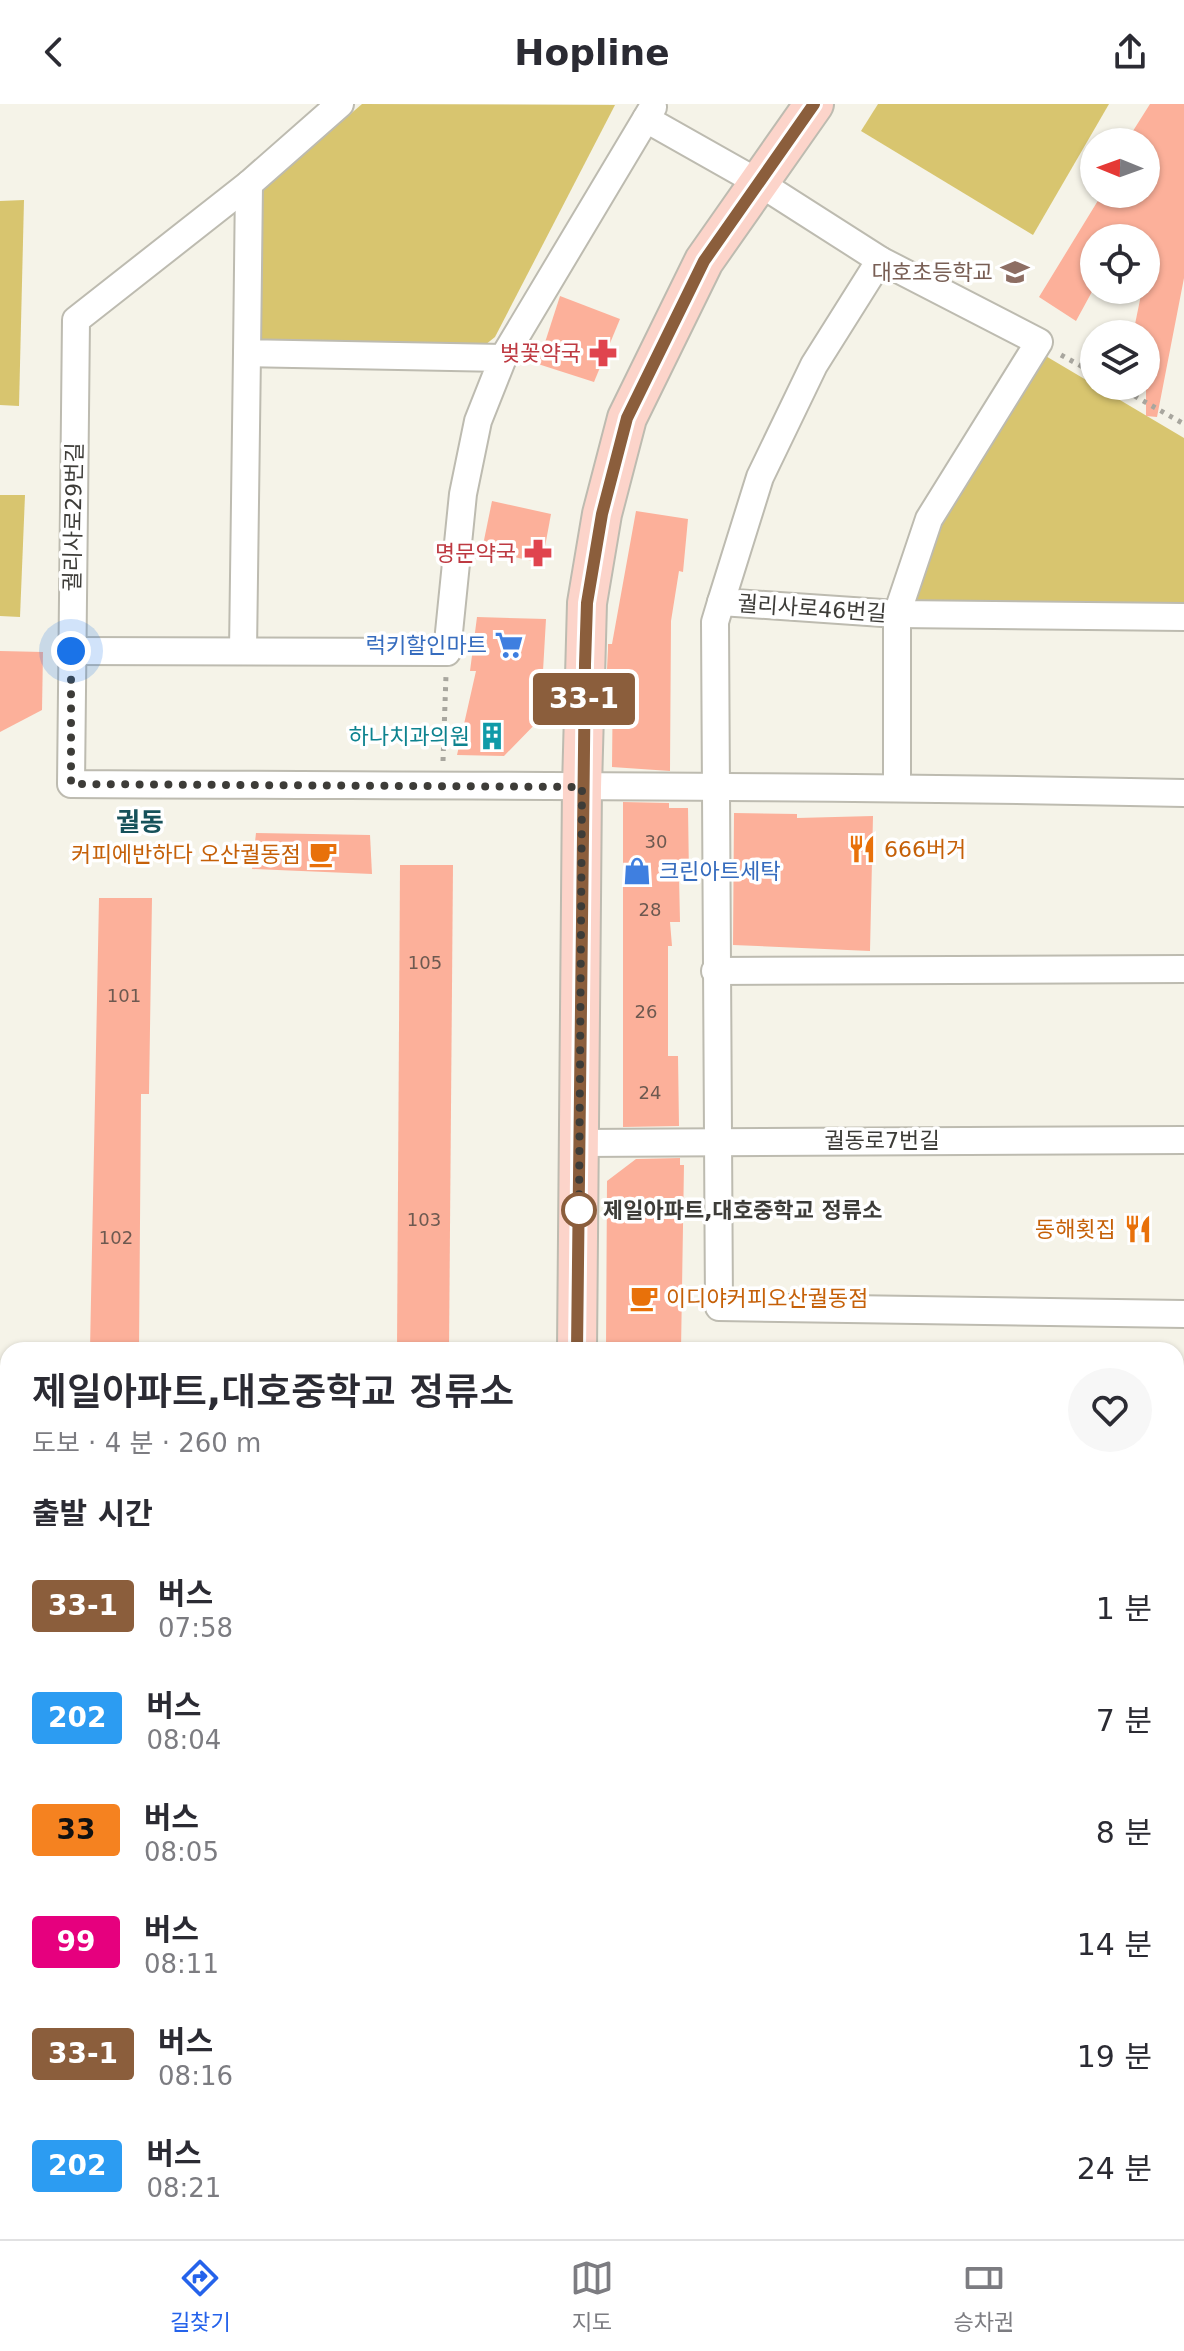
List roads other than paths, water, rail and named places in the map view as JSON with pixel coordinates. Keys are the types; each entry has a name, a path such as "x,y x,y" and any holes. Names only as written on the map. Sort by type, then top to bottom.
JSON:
{"street":[{"name":"궐리사로29번길","path":"340,104 249,184 76,320 71,784 714,790 897,787 1184,793"},
{"path":"577,1342 582,787 587,603 602,514 627,418 704,261 761,184 814,104"},
{"path":"71,651 447,652 463,494 478,421 503,358 651,112 880,260 1039,342 929,519 897,614 897,787"},
{"path":"243,651 249,184"},
{"name":"궐리사로46번길","path":"880,260 814,365 760,477 721,602 897,614 1184,617"},
{"path":"247,353 503,358"},
{"path":"721,602 715,622 714,790 719,1307 1184,1314"},
{"path":"715,971 1184,969"},
{"name":"궐동로7번길","path":"580,1143 1184,1140"}],"place":[{"name":"대호초등학교","path":"1015,272"},
{"name":"벚꽃약국","path":"603,353"},
{"name":"명문약국","path":"538,553"},
{"name":"럭키할인마트","path":"509,645"},
{"name":"하나치과의원","path":"492,736"},
{"name":"666버거","path":"862,849"},
{"name":"커피에반하다 오산궐동점","path":"323,854"},
{"name":"크린아트세탁","path":"637,871"},
{"name":"제일아파트,대호중학교 정류소","path":"579,1210"},
{"name":"동해횟집","path":"1138,1229"},
{"name":"이디야커피오산궐동점","path":"644,1298"}],"district":[{"name":"궐동","path":"140,822"}]}
